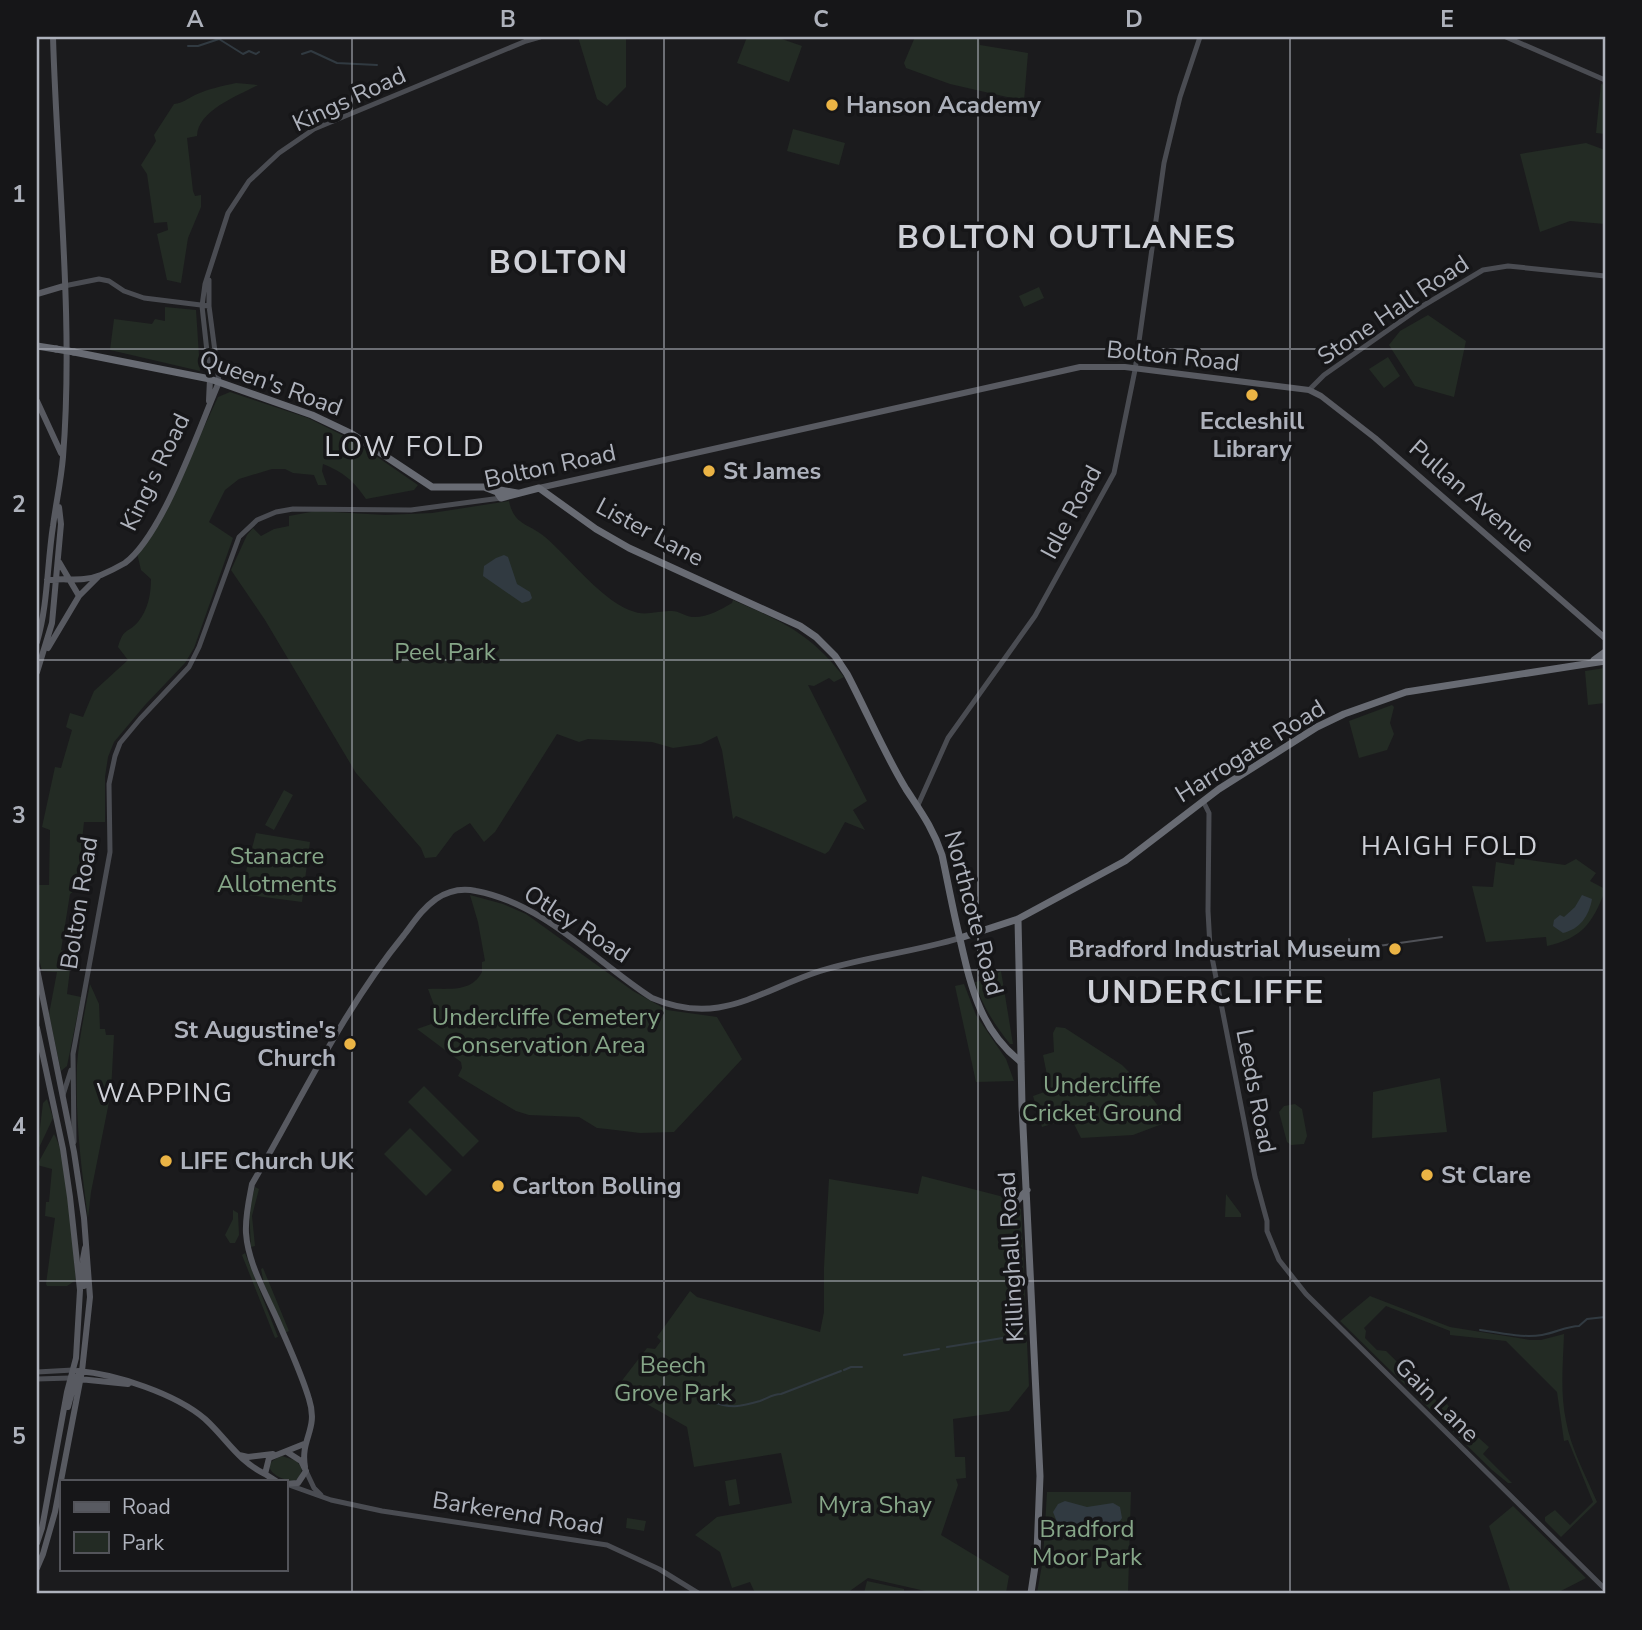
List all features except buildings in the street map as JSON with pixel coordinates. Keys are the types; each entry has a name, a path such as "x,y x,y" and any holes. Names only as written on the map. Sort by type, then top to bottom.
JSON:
{"highway":[{"name":"Queen's Road","path":"37,346 210,379 312,415 352,434 432,487 484,486 521,493"},
{"path":"484,486 497,492 501,498"},
{"name":"Lister Lane","path":"539,488 596,529 629,548 736,595 800,626 816,637 848,674 906,789 918,805"},
{"name":"Bolton Road","path":"501,498 539,488"},
{"name":"Lister Lane","path":"521,493 551,497"},
{"path":"1587,663 1605,652"},
{"name":"Harrogate Road","path":"960,938 1018,919 1125,861 1203,801 1317,727 1378,701 1429,688 1605,661"},
{"name":"Northcote Road","path":"918,805 934,833 942,855 972,992 995,1035 1010,1054 1021,1062"},
{"name":"Killinghall Road","path":"1018,919 1021,1062 1040,1476 1040,1516 1031,1593"},
{"path":"1016,1202 1027,1190"}],"main road":[{"path":"37,642 44,613 63,457 67,352 53,37"},
{"path":"37,294 64,286"},
{"name":"Bolton Road","path":"539,488 1080,367 1111,366 1309,390"},
{"name":"King's Road","path":"208,406 210,379"},
{"name":"King's Road","path":"42,659 79,596 99,576 126,562 152,532 219,382"},
{"name":"Pullan Avenue","path":"1309,390 1321,396 1375,438 1605,638"},
{"path":"37,401 63,457"},
{"path":"551,497 557,484"},
{"path":"37,671 53,616 61,524 58,499"},
{"path":"58,560 79,596"},
{"name":"King's Road","path":"47,580 99,576"},
{"path":"44,613 60,617 68,612"},
{"name":"Otley Road","path":"305,1469 304,1444 314,1419 310,1400 257,1274 248,1246 247,1211 252,1184 341,1025 382,960 426,907 450,892 463,890 476,891 526,909 652,998 671,1006 687,1008 726,1006 767,994 819,971 927,948 960,938"},
{"path":"37,969 74,1152 90,1297 82,1371 75,1377 58,1438 37,1543"},
{"path":"37,1028 71,1197 80,1290 75,1377 55,1512 37,1568"},
{"path":"57,1119 62,1100"},
{"path":"80,1290 84,1286 83,1259 86,1243"},
{"path":"82,1371 104,1374 135,1384 182,1405 202,1417 237,1454 274,1480"},
{"path":"75,1377 135,1384"},
{"path":"237,1454 248,1457 275,1454 304,1444"},
{"path":"285,1452 297,1456 305,1469 298,1483 287,1484"},
{"path":"265,1474 266,1463 275,1454"}],"street":[{"name":"Kings Road","path":"210,379 206,306 209,270 233,203 248,181 279,153 314,130 529,39 540,37"},
{"name":"Idle Road","path":"918,805 948,738 1035,615 1114,473 1135,370 1164,163 1180,97 1200,37"},
{"path":"1506,37 1605,80"},
{"name":"Stone Hall Road","path":"1309,390 1324,375 1441,293 1483,270 1499,266 1605,276"},
{"path":"64,286 99,279 144,299 206,306"},
{"name":"Kings Road","path":"206,306 219,382"},
{"name":"Bolton Road","path":"62,1100 72,1064 110,852 109,784 115,756 120,743 139,719 189,667 239,537 257,520 293,509 411,510 501,498"},
{"name":"Leeds Road","path":"1203,801 1209,813 1210,947 1255,1177 1267,1221"},
{"name":"Bolton Road","path":"72,1064 74,1152"},
{"name":"Gain Lane","path":"1267,1221 1267,1231 1274,1252 1285,1270 1306,1293 1605,1589"},
{"path":"37,1372 75,1377"},
{"path":"37,1379 75,1377"},
{"path":"305,1469 314,1488 323,1497"},
{"name":"Barkerend Road","path":"287,1484 323,1497 408,1516 607,1545 659,1569 698,1593"}],"green space":[{"path":"578,37 626,37 626,87 607,106 597,99"},
{"path":"747,37 776,37 802,46 789,82 737,63"},
{"path":"915,37 979,37 980,45 1028,53 1024,101 950,84 906,68 904,63"},
{"path":"236,83 258,85 211,111 199,127 197,136 187,138 193,191 195,196 201,195 201,207 188,238 181,283 167,280 157,234 168,230 167,222 154,223 147,174 141,165 156,141 154,135 174,104 205,91"},
{"path":"1601,84 1605,85 1605,134 1596,133"},
{"path":"793,129 845,143 839,165 787,151"},
{"path":"1586,143 1605,150 1605,224 1570,221 1540,232 1520,154"},
{"path":"1039,287 1044,298 1024,307 1019,296"},
{"path":"165,307 196,310 200,371 110,350 114,319 152,324 155,319 165,321"},
{"path":"1428,315 1466,341 1454,397 1415,386 1389,345 1400,331"},
{"path":"1388,357 1400,376 1384,388 1369,369"},
{"path":"230,392 308,418 354,441 418,485 414,490 366,499 348,478 323,464 322,471 327,485 318,485 314,475 272,469 239,479 225,490 209,522 233,538 194,648 185,663 114,742 105,777 105,822 84,822 77,889 70,894 61,950 72,953 67,994 81,997 67,1066 61,1071 49,1014 57,972 42,971 37,951 37,885 49,885 50,830 42,827 55,767 61,768 72,730 66,727 70,713 83,717 94,691 128,660 118,647 124,634 134,626 147,607 151,579 141,570 137,553 159,524 218,397"},
{"name":"Peel Park","path":"509,501 518,520 539,532 599,590 623,607 640,613 672,611 698,617 718,611 733,600 794,630 832,662 844,677 834,682 829,678 814,686 808,685 867,801 853,810 865,830 845,822 825,854 736,816 733,819 722,750 717,736 701,744 673,748 652,742 588,739 579,742 557,734 495,832 484,842 470,823 454,833 436,857 425,858 421,848 356,773 265,620 231,570 253,528 261,536 274,529 289,526 289,516 316,511 385,515 432,513"},
{"path":"1605,668 1605,703 1588,705 1585,671"},
{"path":"1392,705 1394,707 1390,723 1394,734 1387,750 1359,758 1349,721"},
{"path":"284,790 293,795 274,830 265,825"},
{"name":"Stanacre Allotments","path":"256,833 310,842 302,902 240,894"},
{"path":"1515,858 1565,865 1576,859 1596,873 1590,881 1605,891 1584,928 1569,939 1547,946 1546,937 1486,942 1472,886 1493,887 1496,862 1514,865"},
{"name":"Undercliffe Cemetery Conservation Area","path":"470,895 526,914 633,991 667,1010 717,1017 742,1059 674,1132 640,1133 597,1128 579,1117 529,1115 516,1111 458,1076 462,1068 461,1062 417,1029 440,1021 428,989 466,986 482,972 482,962 485,961"},
{"path":"1001,971 1013,1044 1010,1044 999,1030 981,999 975,982 988,979"},
{"path":"90,984 99,1004 100,1029 105,1029 106,1035 114,1035 111,1092 88,1218 79,1142 77,1065"},
{"path":"964,984 976,1015 1006,1059 1014,1081 976,1082 955,986"},
{"name":"Undercliffe Cricket Ground","path":"1056,1027 1065,1028 1122,1065 1170,1121 1133,1135 1081,1138 1071,1118 1042,1127 1033,1096 1050,1090 1043,1055 1054,1052 1053,1033"},
{"path":"1440,1078 1447,1132 1372,1138 1373,1092"},
{"path":"424,1086 479,1141 463,1157 408,1102"},
{"path":"47,1099 53,1118 37,1152 43,1103"},
{"path":"1295,1104 1302,1109 1307,1136 1304,1144 1291,1145 1287,1142 1279,1112 1284,1106"},
{"path":"410,1128 452,1170 426,1196 384,1154"},
{"path":"54,1134 64,1163 72,1225 76,1280 67,1286 46,1284 55,1218 45,1216 52,1169 37,1165"},
{"path":"922,1176 1000,1196 1021,1209 1029,1386 1009,1411 953,1419 955,1457 965,1457 966,1478 956,1479 958,1485 941,1535 1009,1576 1006,1593 934,1593 868,1578 847,1593 755,1593 750,1582 732,1588 720,1552 695,1535 717,1517 792,1503 781,1453 694,1467 687,1427 617,1387 647,1348 655,1349 661,1341 657,1337 690,1291 697,1297 820,1332 824,1312 829,1179 918,1194"},
{"path":"255,1187 259,1189 252,1216 255,1246 251,1247 249,1210"},
{"path":"1226,1194 1241,1214 1241,1217 1225,1217"},
{"path":"233,1210 238,1213 239,1235 235,1243 230,1243 225,1235 233,1219"},
{"path":"245,1253 278,1337 275,1338 242,1255"},
{"path":"263,1268 289,1331 285,1333 264,1284"},
{"path":"1370,1296 1450,1327 1530,1340 1564,1334 1562,1389 1566,1421 1575,1452 1597,1502 1561,1537 1545,1521 1545,1517 1555,1510 1570,1525 1593,1502 1568,1440 1564,1441 1557,1392 1506,1341 1450,1335 1450,1331 1386,1306 1364,1328 1365,1338 1377,1350 1386,1351 1443,1407 1447,1404 1464,1425 1489,1447 1483,1454 1512,1483 1508,1483 1340,1321"},
{"path":"282,1456 297,1461 302,1469 299,1478 288,1480 272,1472 271,1464"},
{"path":"736,1479 740,1504 729,1506 725,1481"},
{"name":"Bradford Moor Park","path":"1047,1492 1131,1492 1128,1593 1037,1593 1043,1559"},
{"path":"1513,1506 1586,1578 1557,1593 1511,1593 1489,1526"},
{"path":"627,1518 646,1521 644,1531 626,1528"},
{"path":"867,1581 904,1589 904,1593 864,1593"}],"shaded area":[{"path":"504,555 508,557 517,584 530,592 532,598 529,601 522,603 483,576 484,566"},
{"path":"1582,895 1592,899 1589,911 1579,925 1563,933 1553,926 1554,920 1560,915 1564,917 1575,907"},
{"path":"1065,1501 1087,1507 1113,1503 1120,1507 1122,1518 1110,1527 1086,1522 1063,1526 1057,1522 1053,1512 1058,1504"}],"waterway":[{"path":"188,46 198,46 219,39 243,54 249,51 256,54 259,52"},
{"path":"302,54 311,51 337,63 377,65"},
{"path":"1480,1330 1535,1336 1579,1326 1587,1319 1605,1317"},
{"path":"947,1347 1015,1336"},
{"path":"904,1355 939,1349"},
{"path":"844,1370 862,1367"},
{"path":"712,1395 710,1401 740,1406 841,1371"}],"tram line":[{"path":"1349,939 1350,946 1357,949 1442,937"}],"place":[{"name":"Hanson Academy","path":"832,105"},
{"name":"Eccleshill Library","path":"1252,395"},
{"name":"St James","path":"709,471"},
{"name":"Bradford Industrial Museum","path":"1395,949"},
{"name":"St Augustine's Church","path":"350,1044"},
{"name":"LIFE Church UK","path":"166,1161"},
{"name":"St Clare","path":"1427,1175"},
{"name":"Carlton Bolling","path":"498,1186"}],"district":[{"name":"BOLTON OUTLANES","path":"1067,237"},
{"name":"BOLTON","path":"559,262"},
{"name":"LOW FOLD","path":"405,446"},
{"name":"HAIGH FOLD","path":"1450,846"},
{"name":"UNDERCLIFFE","path":"1206,992"},
{"name":"WAPPING","path":"165,1093"}],"park label":[{"name":"Beech Grove Park","path":"673,1379"},
{"name":"Myra Shay","path":"875,1505"}]}
